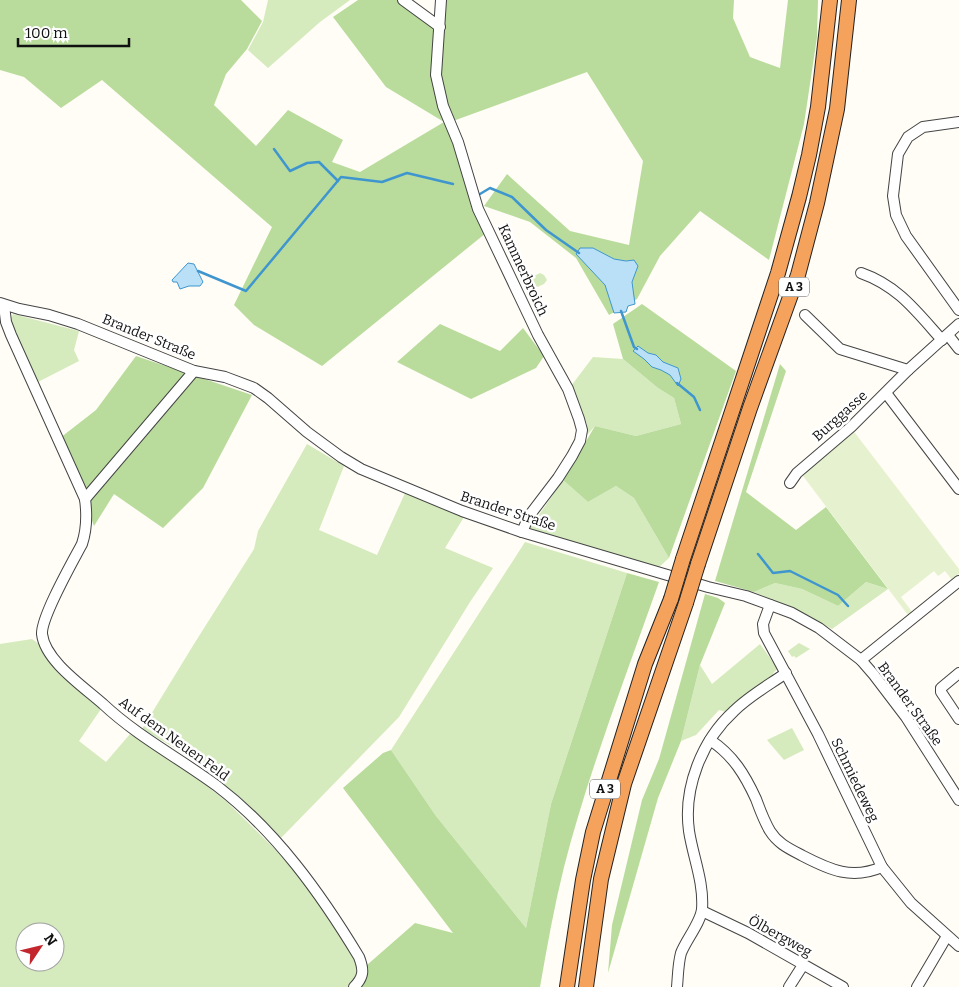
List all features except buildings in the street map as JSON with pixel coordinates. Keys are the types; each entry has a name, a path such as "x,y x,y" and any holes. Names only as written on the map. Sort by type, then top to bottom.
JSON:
{"highway":[{"name":"A 3","path":"567,987 583,880 593,832 645,664 671,599 778,272 799,197 818,107 830,0"},
{"name":"A 3","path":"586,987 601,879 624,784 750,408 798,275 817,203 837,110 850,0"}],"street":[{"path":"404,0 440,27"},
{"name":"Kammerbroich","path":"441,0 436,75 440,97 458,142 478,209 538,335 568,389 580,419 582,430 580,441 572,456 529,516 522,532"},
{"path":"959,122 923,127 908,137 898,154 893,196 896,215 906,236 959,310"},
{"path":"860,273 888,285 959,349"},
{"name":"Brander Straße","path":"2,304 78,324 194,370 225,377 254,388 321,443 361,469 462,511 522,532 734,593 792,614 819,628 861,660 882,684 906,718 959,800"},
{"name":"Auf dem Neuen Feld","path":"2,304 11,336 85,499 87,513 85,536 42,628 42,635 47,650 64,670 115,716 218,787 282,847 313,888 359,957 362,967 361,980 354,987"},
{"path":"805,315 840,349 908,370"},
{"name":"Burggasse","path":"790,483 796,473 851,427 908,370 959,324"},
{"path":"85,499 194,370"},
{"path":"886,393 959,489"},
{"path":"861,660 959,581"},
{"name":"Schmiedeweg","path":"770,605 763,628 766,638 818,734 882,867 911,903 959,946"},
{"path":"677,987 678,966 682,953 702,911 702,885 689,828 691,787 699,760 720,725 733,711 786,673"},
{"path":"959,673 941,688 940,692 959,719"},
{"path":"710,740 723,748 742,771 770,832 785,847 832,870 859,873 882,867"},
{"name":"Ölbergweg","path":"702,911 748,933 843,987"},
{"path":"917,987 947,936"},
{"path":"789,987 803,965"}],"green space":[{"path":"0,0 241,0 262,21 247,49 226,74 214,105 256,146 288,110 343,140 332,162 360,172 444,122 386,87 333,17 358,0 400,0 443,26 445,0 734,0 733,18 750,57 780,68 788,0 818,0 817,37 804,124 769,260 700,211 660,256 637,299 609,315 576,258 530,222 484,206 507,174 570,231 629,245 643,161 587,72 453,121 486,233 322,366 254,325 234,305 272,227 102,80 61,108 24,77 0,70"},
{"path":"268,0 350,0 320,22 268,68 248,50 263,22"},
{"path":"540,273 547,280 544,284 535,288 530,278"},
{"path":"642,304 736,371 669,558 634,498 616,486 588,502 563,480 595,426 636,436 681,424 674,398 658,388 623,359 613,324"},
{"path":"13,314 79,331 74,350 79,361 36,383 8,324"},
{"path":"440,324 500,351 523,328 544,356 536,368 471,399 397,362"},
{"path":"136,356 252,395 203,488 163,528 114,494 94,526 60,438 96,410"},
{"path":"593,357 623,359 658,388 674,398 681,424 636,436 595,426 587,435 587,424 571,386"},
{"path":"780,364 786,371 746,492 796,530 826,507 888,589 866,582 838,606 802,589 775,583 754,592 715,581"},
{"path":"852,429 959,569 959,574 952,580 945,571 938,576 934,571 901,597 912,612 908,615 800,472"},
{"path":"307,444 344,466 319,530 377,555 405,493 464,517 445,548 493,568 399,717 281,838 197,761 142,729 254,549 258,531"},
{"path":"563,480 588,502 616,486 634,498 669,558 658,568 530,528"},
{"path":"525,542 627,573 551,804 526,928 436,816 391,750"},
{"path":"627,573 659,582 608,723 574,831 557,897 540,987 358,987 364,977 367,965 415,923 453,933 343,788 383,753 391,750 436,816 526,928 551,804"},
{"path":"866,582 888,589 832,629 794,609 754,592 775,583 802,589 838,606"},
{"path":"705,594 718,598 725,603 700,665 681,741 658,798 608,973 612,925 642,800 659,759"},
{"path":"32,639 44,650 60,672 101,709 79,741 106,762 130,734 187,770 227,802 291,865 346,940 358,964 357,978 350,987 0,987 0,644"},
{"path":"799,643 810,649 796,658 792,657 788,651"},
{"path":"760,644 778,669 772,677 726,712 719,710 696,735 681,741 700,665 712,684"},
{"path":"792,728 804,750 784,760 767,740"}],"water":[{"path":"580,248 593,248 614,259 634,260 638,266 632,282 635,304 628,306 626,312 614,313 605,285 576,254"},
{"path":"188,263 194,264 203,282 200,286 189,286 180,289 177,282 172,280"},
{"path":"638,346 648,353 656,355 663,362 678,368 681,379 678,386 670,375 652,367 633,351"}],"waterway":[{"path":"274,149 290,171 307,163 319,162 338,181"},
{"path":"198,271 246,291 341,177 382,182 407,173 453,184"},
{"path":"480,194 490,188 512,197 546,230 579,253"},
{"path":"621,311 634,347 637,349"},
{"path":"677,383 694,397 700,410"},
{"path":"758,554 773,573 790,571 838,595 848,606"}]}
